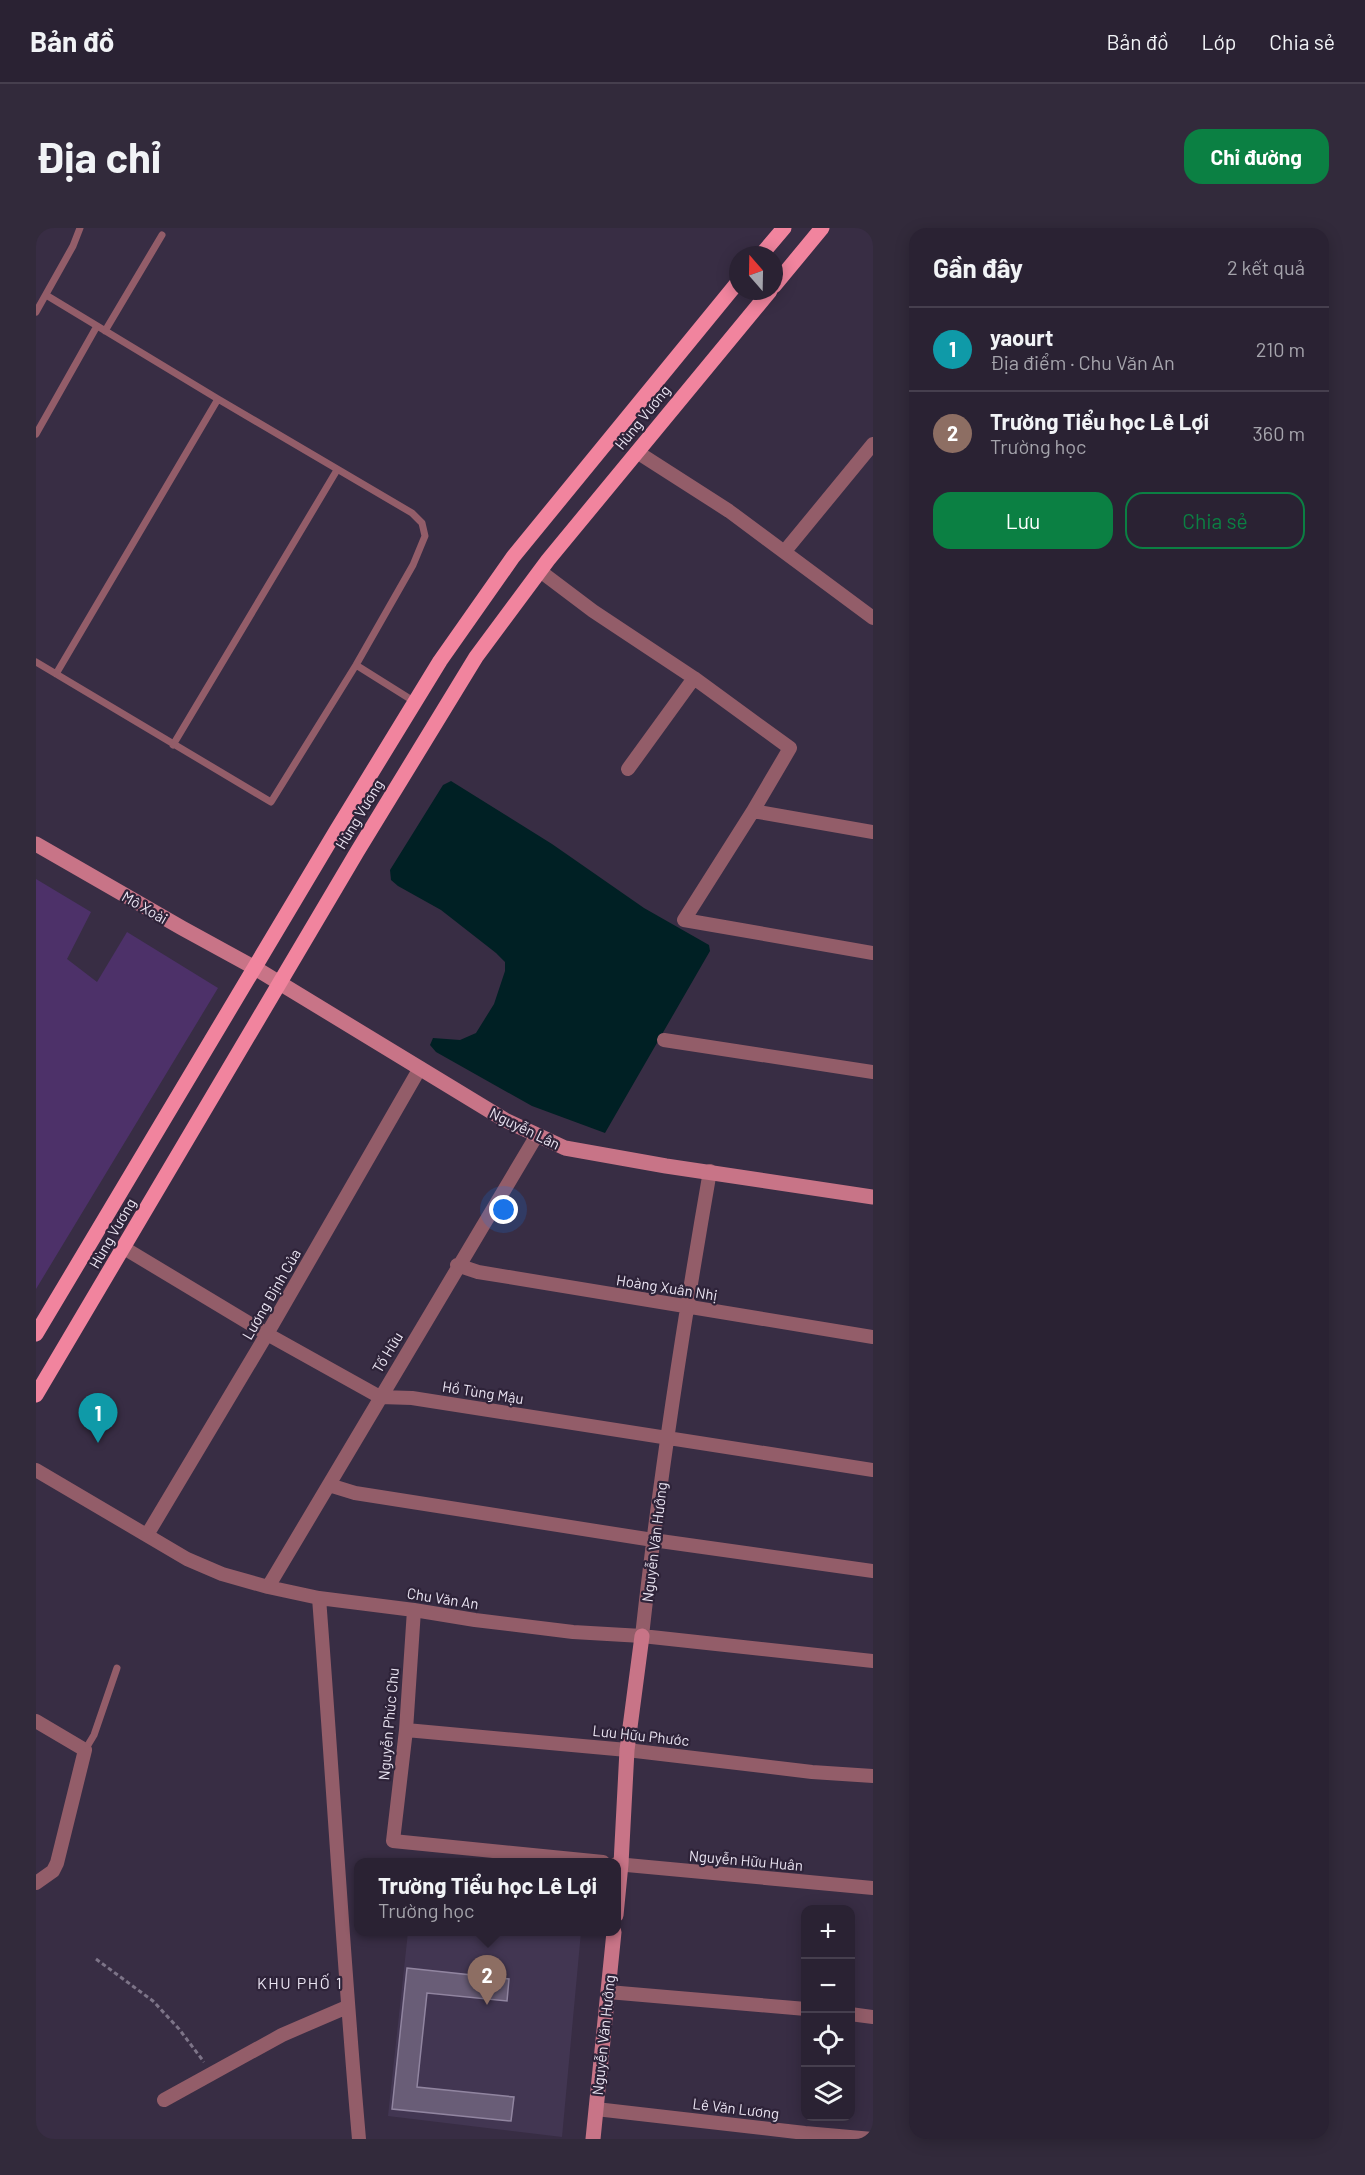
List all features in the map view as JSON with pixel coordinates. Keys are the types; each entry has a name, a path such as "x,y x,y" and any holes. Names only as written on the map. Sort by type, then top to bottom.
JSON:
{"main road":[{"path":"769,246 784,228"},
{"path":"783,275 822,228"},
{"name":"Hùng Vương","path":"36,1334 336,831 468,619 513,557 729,293"},
{"name":"Hùng Vương","path":"36,1395 362,843 476,657 540,571 763,300"}],"street":[{"path":"785,551 873,444"},
{"path":"637,452 729,511 873,618"},
{"path":"540,571 593,611 693,678 790,748 684,920 873,953"},
{"path":"628,769 693,678"},
{"path":"753,811 873,832"},
{"name":"Mô Xoài","path":"36,843 280,983"},
{"name":"Nguyễn Lân","path":"280,983 505,1120 565,1148 666,1166 873,1197"},
{"path":"664,1040 873,1072"},
{"name":"Lương Định Của","path":"147,1535 267,1334 420,1068"},
{"name":"Tố Hữu","path":"268,1587 457,1265 537,1135"},
{"name":"Nguyễn Văn Hưởng","path":"619,1858 627,1750 653,1540 686,1307 710,1171"},
{"name":"Hồ Tùng Mậu","path":"124,1248 267,1334 380,1397 412,1398 873,1470"},
{"name":"Hoàng Xuân Nhị","path":"457,1265 478,1272 873,1337"},
{"name":"Chu Văn An","path":"36,1470 204,1567 268,1587 319,1598 573,1632 642,1636 873,1661"},
{"path":"329,1485 355,1493 653,1540 873,1571"},
{"path":"319,1598 339,1862 347,2007 359,2139"},
{"name":"Nguyễn Phúc Chu","path":"414,1610 406,1730 393,1841 555,1858"},
{"path":"36,1721 85,1750 57,1863 53,1871 36,1882"},
{"name":"Lưu Hữu Phước","path":"406,1730 627,1750 812,1772 873,1776"},
{"name":"Nguyễn Hữu Huân","path":"621,1864 873,1888"},
{"name":"Nguyễn Văn Hưởng","path":"593,2139 614,1936"},
{"path":"608,1992 801,2009"},
{"path":"164,2100 282,2035 347,2007"},
{"path":"855,2015 873,2017"},
{"name":"Lê Văn Lương","path":"596,2109 873,2139"}],"lane":[{"path":"36,312 73,246 80,228"},
{"path":"105,331 162,234"},
{"path":"36,662 271,802 356,665 413,565 425,536 422,523 412,513 46,295"},
{"path":"36,434 97,326"},
{"path":"56,674 218,399"},
{"path":"173,745 337,470"},
{"path":"356,665 415,702"},
{"path":"85,1750 94,1735 117,1668"}],"path":[{"path":"96,1959 153,2001 179,2029 213,2073"}],"shaded area":[{"path":"451,781 552,844 644,908 709,945 710,951 605,1133 532,1106 436,1052 430,1045 433,1038 460,1040 476,1033 494,1004 505,971 505,962 496,953 441,910 391,880 390,870 443,785"},
{"path":"36,879 91,912 67,959 97,982 127,932 218,988 36,1289"},
{"path":"408,1936 581,1936 562,2137 388,2116"}],"building":[{"path":"407,1968 509,1979 507,2001 427,1993 417,2087 514,2097 511,2121 392,2109"}],"place":[{"name":"yaourt","path":"98,1443"},
{"name":"Trường Tiểu học Lê Lợi","path":"487,2005"}],"district":[{"name":"KHU PHỐ 1","path":"300,1982"}]}
